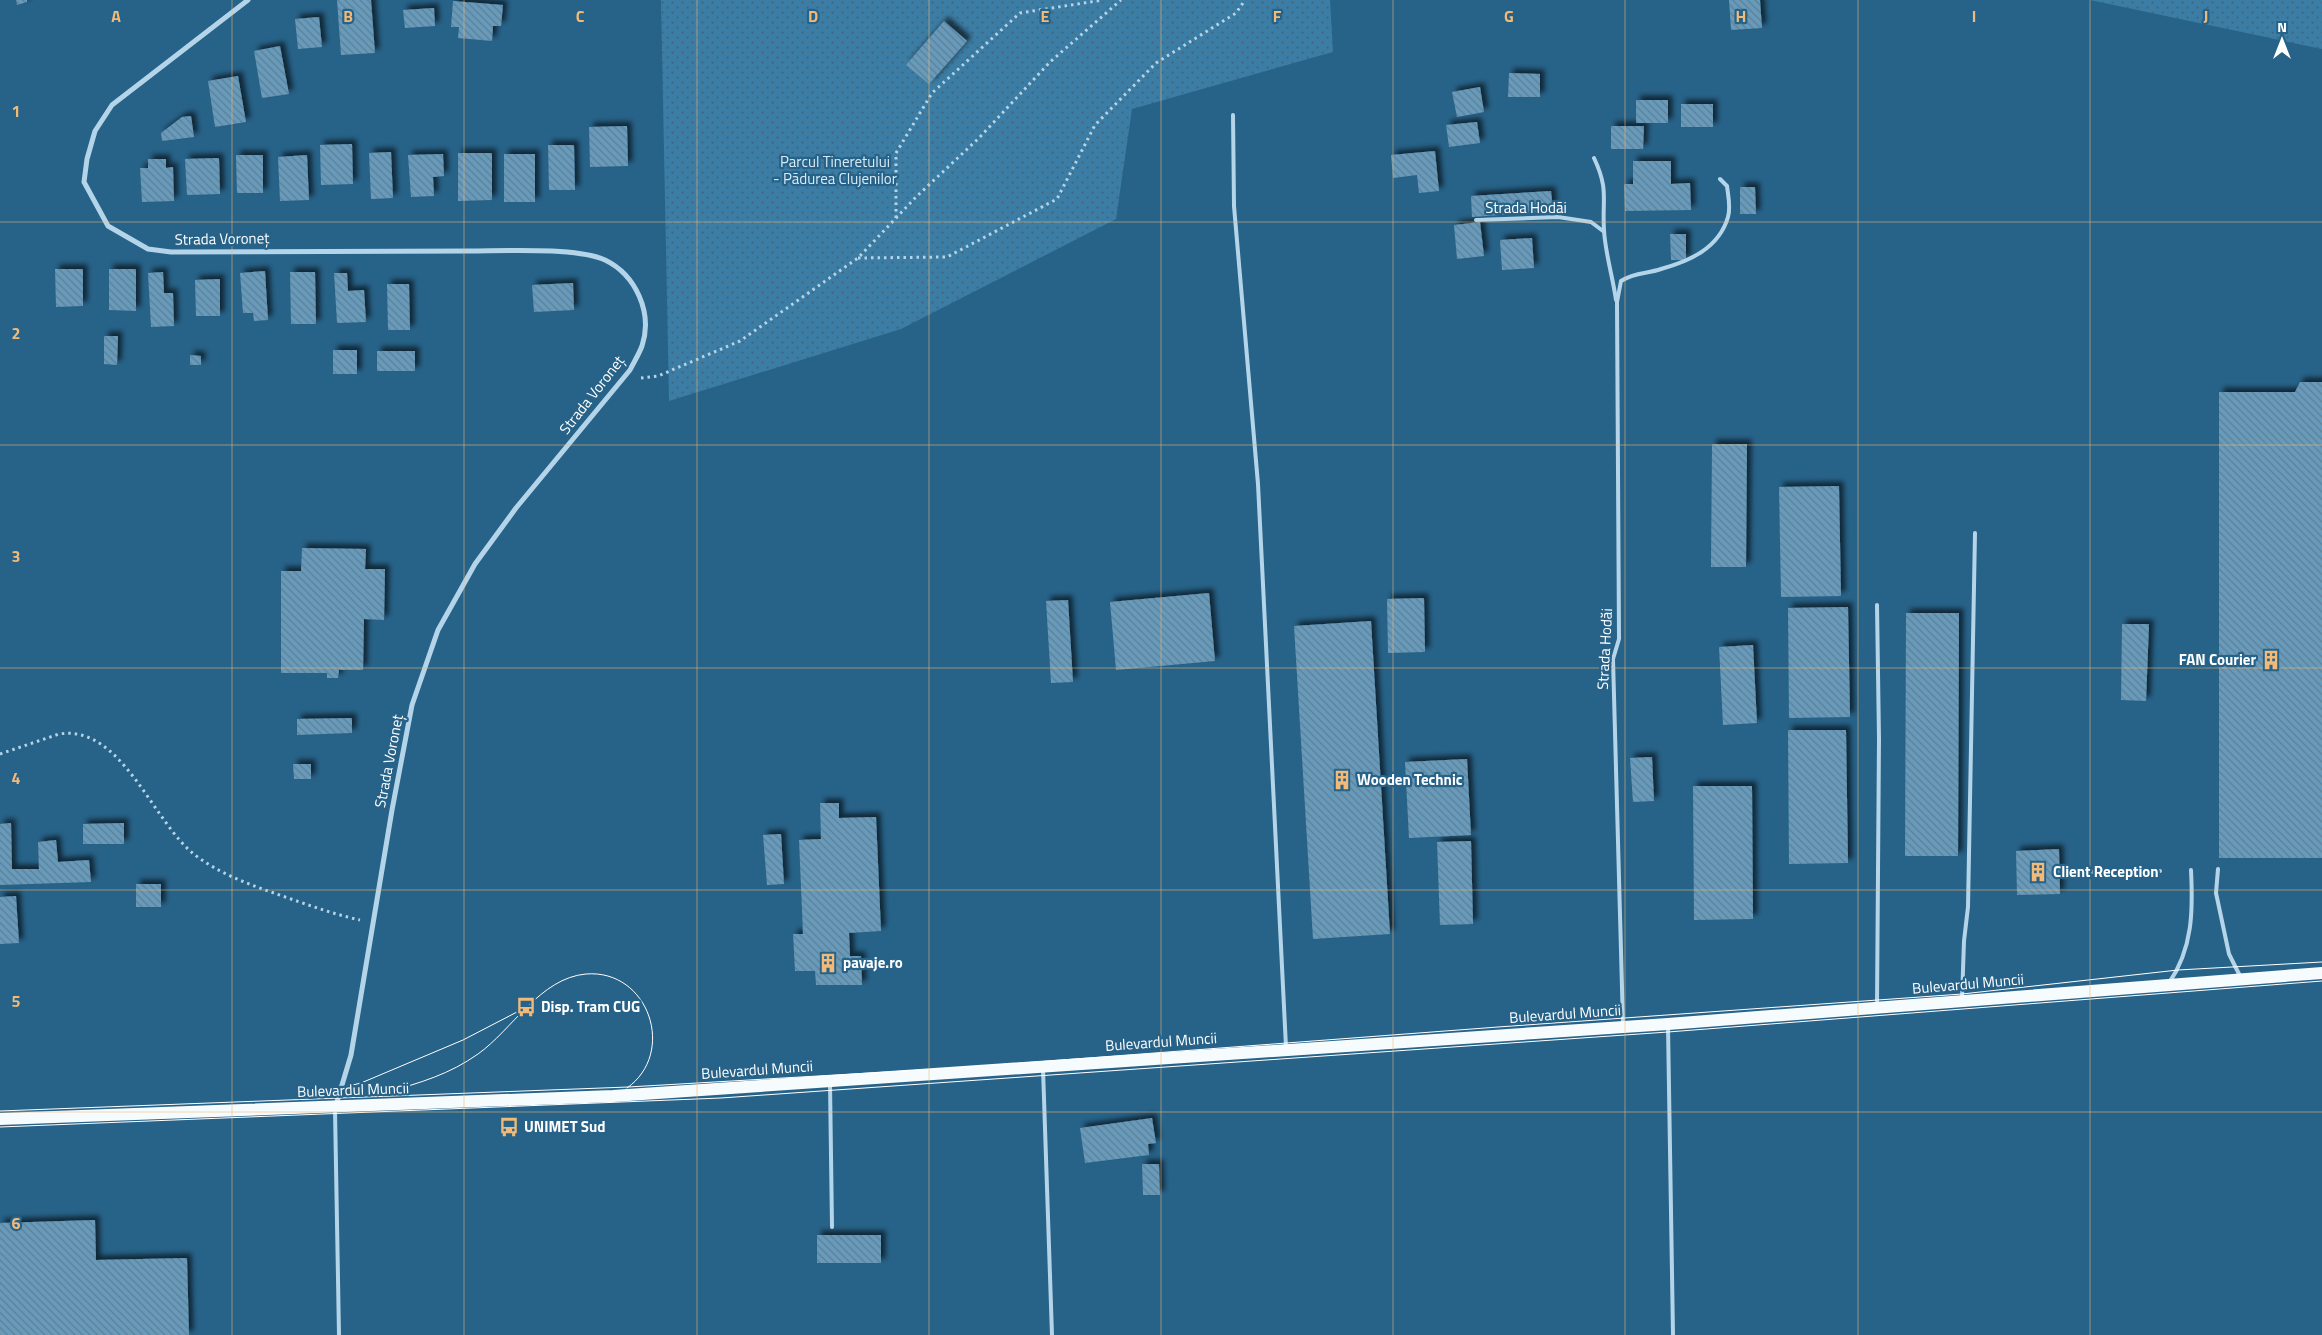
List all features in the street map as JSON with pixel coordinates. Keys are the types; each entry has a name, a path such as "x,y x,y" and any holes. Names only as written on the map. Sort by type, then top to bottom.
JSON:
{"main road":[{"name":"Bulevardul Muncii","path":"0,1119 336,1108 588,1097 1668,1024 2322,972"}],"street":[{"name":"Strada Voroneț","path":"248,0 112,105 95,131 87,159 84,182 108,226 148,249 171,252 511,251 578,254 604,260 626,274 639,293 645,320 642,345 630,370 516,508 474,564 438,630 412,705 351,1055 336,1108"}],"lane":[{"path":"1233,115 1234,206 1258,484 1286,1050"},
{"name":"Strada Hodăi","path":"1594,158 1603,177 1604,231 1617,302 1618,639 1613,659 1624,1027"},
{"name":"Strada Hodăi","path":"1617,302 1621,281 1632,274 1660,270 1687,260 1710,247 1728,216 1727,186 1720,179"},
{"name":"Strada Hodăi","path":"1476,220 1558,217 1591,222 1604,231"},
{"path":"1962,1001 1964,941 1968,907 1975,533"},
{"path":"1877,605 1879,749 1877,1007"},
{"path":"2218,869 2216,893 2229,954 2241,978"},
{"path":"2169,983 2185,955 2192,922 2191,870"},
{"path":"2080,872 2160,871"},
{"path":"1668,1024 1674,1335"},
{"path":"1043,1066 1052,1335"},
{"path":"830,1081 832,1227"},
{"path":"336,1108 339,1335"}],"path":[{"path":"896,218 896,153 932,93 1020,12 1103,0"},
{"path":"622,380 658,376 740,341 858,258 896,218 979,138 1050,62 1121,0"},
{"path":"858,258 947,257 1056,199 1095,125 1156,63 1236,12 1245,0"},
{"path":"0,754 59,734 69,732 86,736 98,742 120,760 180,841 207,863 228,876 255,887 373,924"}],"green space":[{"name":"Parcul Tineretului - Pădurea Clujenilor","path":"661,0 1330,0 1333,52 1132,109 1116,219 901,329 669,401"},
{"path":"2090,0 2322,0 2322,49"}],"building":[{"path":"16,0 27,0 27,2 17,5"},
{"path":"337,0 371,0 375,53 341,55"},
{"path":"1729,0 1760,0 1762,28 1731,30"},
{"path":"453,1 503,5 501,26 493,26 492,41 458,38 459,27 451,27"},
{"path":"434,8 435,26 405,28 403,10"},
{"path":"319,17 322,47 298,49 295,19"},
{"path":"944,21 967,41 929,84 906,65"},
{"path":"280,46 289,94 262,98 254,51"},
{"path":"1509,73 1540,74 1540,97 1508,97"},
{"path":"238,76 246,122 215,127 208,81"},
{"path":"1480,87 1484,112 1457,117 1452,92"},
{"path":"1636,100 1668,100 1668,123 1636,123"},
{"path":"1681,104 1713,104 1713,127 1681,127"},
{"path":"191,116 194,137 162,141 161,133 182,117"},
{"path":"1477,122 1480,143 1449,147 1446,125"},
{"path":"627,126 628,166 590,167 589,127"},
{"path":"1611,126 1644,126 1643,149 1611,149"},
{"path":"352,144 353,184 321,185 320,145"},
{"path":"548,145 574,145 575,190 549,190"},
{"path":"1435,151 1439,191 1419,193 1417,175 1393,178 1391,155"},
{"path":"391,152 393,198 371,199 369,153"},
{"path":"458,153 492,153 492,200 458,201"},
{"path":"443,154 444,176 433,177 434,196 411,197 408,155"},
{"path":"504,154 535,154 535,202 504,202"},
{"path":"236,155 263,155 263,193 237,193"},
{"path":"307,155 309,200 280,201 278,157"},
{"path":"219,158 220,194 187,195 185,159"},
{"path":"148,159 166,159 166,168 173,167 174,201 142,202 140,168 148,168"},
{"path":"1633,161 1671,161 1671,184 1690,183 1691,210 1625,211 1624,184 1633,184"},
{"path":"1740,187 1755,187 1756,214 1740,214"},
{"path":"1551,191 1553,211 1472,217 1471,196"},
{"path":"1480,222 1484,256 1457,259 1454,225"},
{"path":"1670,234 1686,234 1686,260 1671,260"},
{"path":"1532,238 1534,268 1502,270 1500,240"},
{"path":"55,269 83,269 83,306 56,307"},
{"path":"109,269 136,269 136,311 109,310"},
{"path":"265,271 268,320 254,321 253,313 243,313 240,273"},
{"path":"163,272 164,293 173,293 174,326 151,327 148,273"},
{"path":"290,272 315,272 316,324 291,324"},
{"path":"334,273 347,273 348,291 364,290 366,322 337,323"},
{"path":"220,279 220,316 196,316 195,280"},
{"path":"573,283 574,310 534,312 532,285"},
{"path":"387,284 409,284 410,330 388,330"},
{"path":"104,336 118,336 117,365 104,364"},
{"path":"333,350 357,350 357,374 333,374"},
{"path":"377,351 415,351 415,371 377,371"},
{"path":"190,355 201,356 201,365 190,365"},
{"name":"FAN Courier","path":"2300,382 2322,382 2322,858 2219,858 2219,392 2295,392"},
{"path":"1712,444 1747,444 1746,567 1711,567"},
{"path":"1839,486 1841,596 1781,597 1779,487"},
{"path":"302,548 366,549 365,569 385,569 384,620 364,619 363,670 339,670 338,678 327,678 327,673 281,673 281,571 301,571"},
{"path":"1209,593 1215,661 1116,670 1110,602"},
{"path":"1424,598 1425,652 1388,653 1387,599"},
{"path":"1068,600 1073,682 1051,683 1046,601"},
{"path":"1848,607 1850,717 1789,718 1788,608"},
{"path":"1906,613 1959,613 1958,856 1905,856"},
{"name":"Wooden Technic","path":"1371,621 1390,934 1313,939 1294,626"},
{"path":"2122,624 2149,624 2146,701 2121,700"},
{"path":"1753,645 1757,723 1723,725 1719,647"},
{"path":"352,718 352,733 297,735 297,719"},
{"path":"1788,730 1846,730 1848,863 1789,864"},
{"path":"1652,757 1654,801 1633,802 1630,758"},
{"path":"1467,759 1471,835 1409,838 1405,762"},
{"path":"293,764 311,764 311,779 294,779"},
{"path":"1693,786 1752,786 1753,919 1694,920"},
{"path":"820,803 839,803 839,818 876,817 881,931 849,933 850,956 861,956 862,985 816,985 815,971 795,971 793,934 803,934 799,840 821,839"},
{"path":"11,823 12,869 39,869 38,842 56,840 58,862 89,860 91,882 0,885 0,824"},
{"path":"124,823 124,844 83,844 83,824"},
{"path":"781,834 784,884 767,885 763,835"},
{"path":"1471,841 1473,924 1440,925 1437,842"},
{"name":"Client Reception","path":"2059,849 2060,894 2017,895 2016,851"},
{"path":"136,884 161,884 161,907 136,907"},
{"path":"16,896 19,943 0,944 0,897"},
{"path":"1152,1118 1156,1143 1148,1144 1149,1155 1085,1163 1080,1128"},
{"path":"1142,1164 1159,1164 1160,1195 1143,1195"},
{"path":"95,1220 96,1260 187,1258 189,1335 0,1335 0,1223"},
{"path":"817,1235 881,1235 881,1263 817,1263"}],"tram line":[{"path":"0,1111 628,1087 956,1068 1962,994 2178,970 2322,962"},
{"path":"387,1092 434,1077 457,1067 491,1044 528,1006 554,985 586,974 608,976 626,985 640,999 649,1016 653,1035 651,1055 642,1073 627,1088"},
{"path":"0,1127 721,1098 1668,1032 2322,981"},
{"path":"312,1095 361,1083 463,1040 517,1012"}],"place":[{"name":"FAN Courier","path":"2271,660"},
{"name":"Wooden Technic","path":"1342,780"},
{"name":"Client Reception","path":"2038,872"},
{"name":"pavaje.ro","path":"828,963"},
{"name":"Disp. Tram CUG","path":"526,1007"},
{"name":"UNIMET Sud","path":"509,1127"}]}
